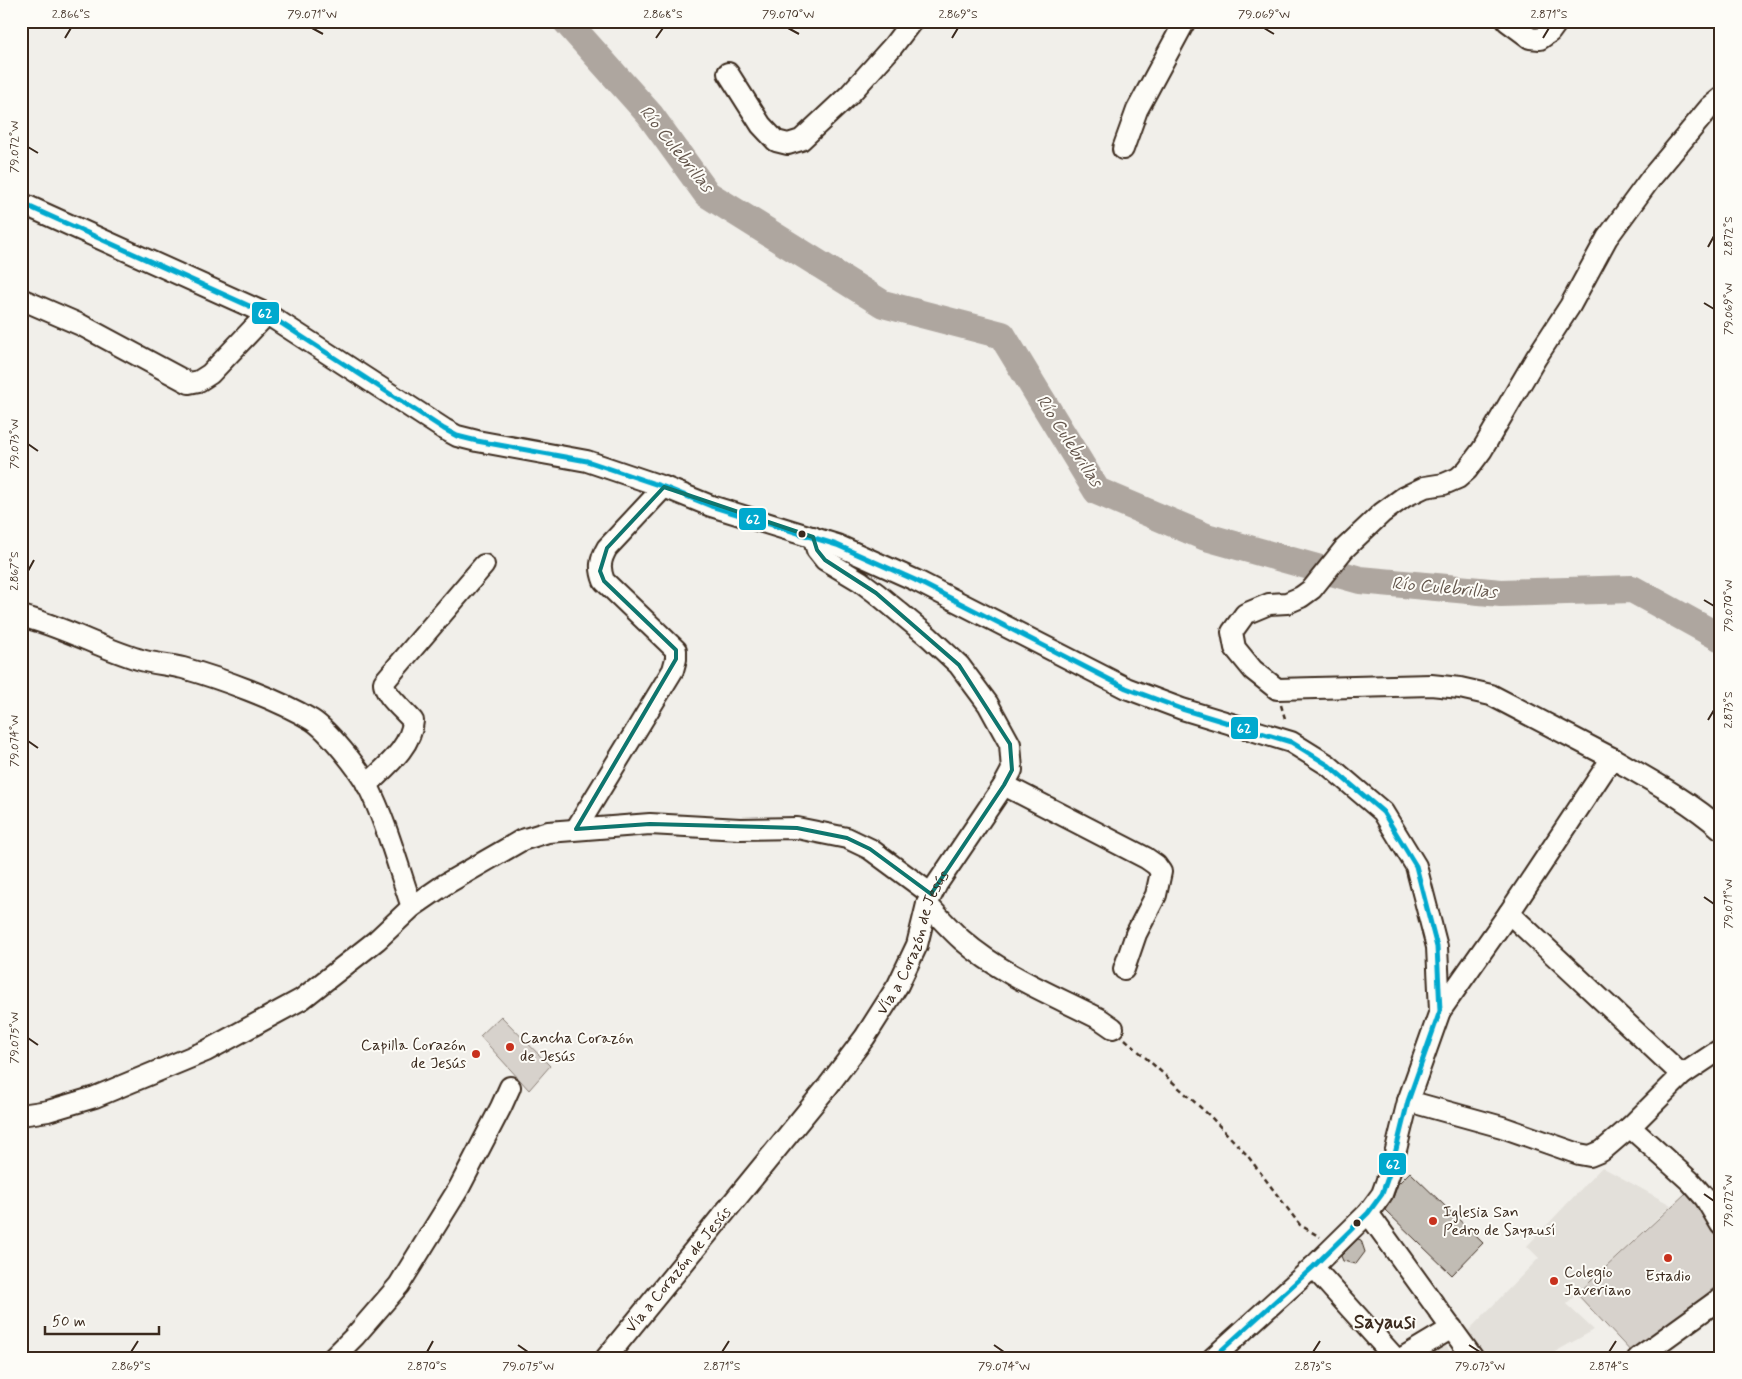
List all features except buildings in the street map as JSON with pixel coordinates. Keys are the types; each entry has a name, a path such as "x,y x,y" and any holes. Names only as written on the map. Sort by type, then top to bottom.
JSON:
{"street":[{"path":"728,73 761,125 776,141 788,144 802,140 849,95 893,46 912,21"},
{"path":"1123,149 1137,110 1185,21"},
{"path":"1507,21 1530,38 1540,39 1550,32 1558,21"},
{"path":"1721,98 1710,107 1650,178 1607,238 1570,306 1536,358 1482,450 1467,470 1458,478 1444,484 1425,487 1404,497 1382,513 1344,549 1312,589 1301,597 1287,603 1269,604 1245,614 1232,632 1235,648 1253,670 1277,690 1430,685 1460,688 1491,695 1612,758 1670,791 1699,810 1721,829"},
{"path":"21,203 267,314 457,436 587,461 664,487 711,506 837,545 915,580 1126,688 1182,709 1291,742 1328,765 1383,812 1416,866 1436,947 1440,1011"},
{"path":"21,299 88,328 189,383 199,382 210,374 267,314"},
{"path":"576,829 673,670 676,659 676,650 604,581 600,571 601,558 607,548 664,487"},
{"name":"Vía a Corazón de Jesús","path":"606,1358 828,1086 865,1037 898,985 917,945 929,899 1012,770 1010,744 988,704 959,665 876,593 825,560 817,550 813,537"},
{"path":"367,785 406,744 413,730 413,721 388,694 384,688 384,682 484,564"},
{"path":"21,616 44,621 140,660 182,668 224,681 280,704 313,721 329,735 367,785 380,814 412,907"},
{"path":"1213,1358 1314,1267 1333,1246 1368,1214 1382,1194 1392,1166 1408,1101 1440,1011 1509,913 1612,758"},
{"path":"1004,785 1146,858 1156,865 1161,872 1156,895 1136,934 1124,969"},
{"path":"21,1115 48,1111 95,1097 206,1051 302,999 377,940 412,907 444,886 522,840 548,832 576,829 650,824 740,829 797,828 847,838 870,849 929,899 962,940 994,963 1013,975 1091,1014 1113,1028"},
{"path":"1509,913 1682,1075"},
{"path":"1408,1101 1502,1127 1590,1156 1602,1151 1630,1127 1682,1075 1721,1049"},
{"path":"333,1358 355,1336 399,1285 459,1188 510,1087"},
{"path":"1630,1127 1690,1181 1705,1198 1721,1225"},
{"path":"1368,1214 1473,1358"},
{"path":"1314,1267 1395,1358"},
{"path":"1638,1358 1721,1298"},
{"path":"1402,1358 1452,1328"}],"path":[{"path":"1277,690 1291,742"},
{"path":"1113,1028 1210,1116 1247,1155 1300,1225 1333,1246"}],"highlighted area":[{"path":"664,487 813,537 817,550 825,560 876,593 959,665 1010,744 1012,770 1004,785 931,894 870,849 847,838 797,828 650,824 576,829 676,659 676,650 604,581 600,571 607,548"}],"shaded area":[{"name":"Cancha Corazón de Jesús","path":"501,1016 550,1066 529,1090 480,1036"},
{"name":"Colegio Javeriano","path":"1602,1167 1671,1205 1566,1304 1594,1330 1544,1358 1483,1358 1465,1334 1539,1258 1527,1246"},
{"name":"Estadio","path":"1686,1193 1721,1233 1721,1282 1634,1355 1577,1294"},
{"path":"1444,1343 1455,1358 1422,1358"}],"waterway":[{"name":"Río Culebrillas","path":"566,21 650,115 707,194 883,304 1002,335 1097,491 1206,537 1360,580 1501,593 1632,589 1721,638"}],"transit line":[{"name":"62","path":"21,203 267,314 457,436 587,461 664,487 711,506 837,545 915,580 1126,688 1182,709 1291,742 1328,765 1383,812 1416,866 1437,947 1440,1011 1408,1101 1392,1166 1382,1194 1368,1213 1313,1267 1213,1358"}],"place":[{"name":"Cancha Corazón de Jesús","path":"510,1047"},
{"name":"Capilla Corazón de Jesús","path":"476,1054"},
{"name":"Iglesia San Pedro de Sayausí","path":"1433,1221"},
{"name":"Estadio","path":"1668,1258"},
{"name":"Colegio Javeriano","path":"1554,1281"}],"district":[{"name":"Sayausi","path":"1385,1322"}]}
